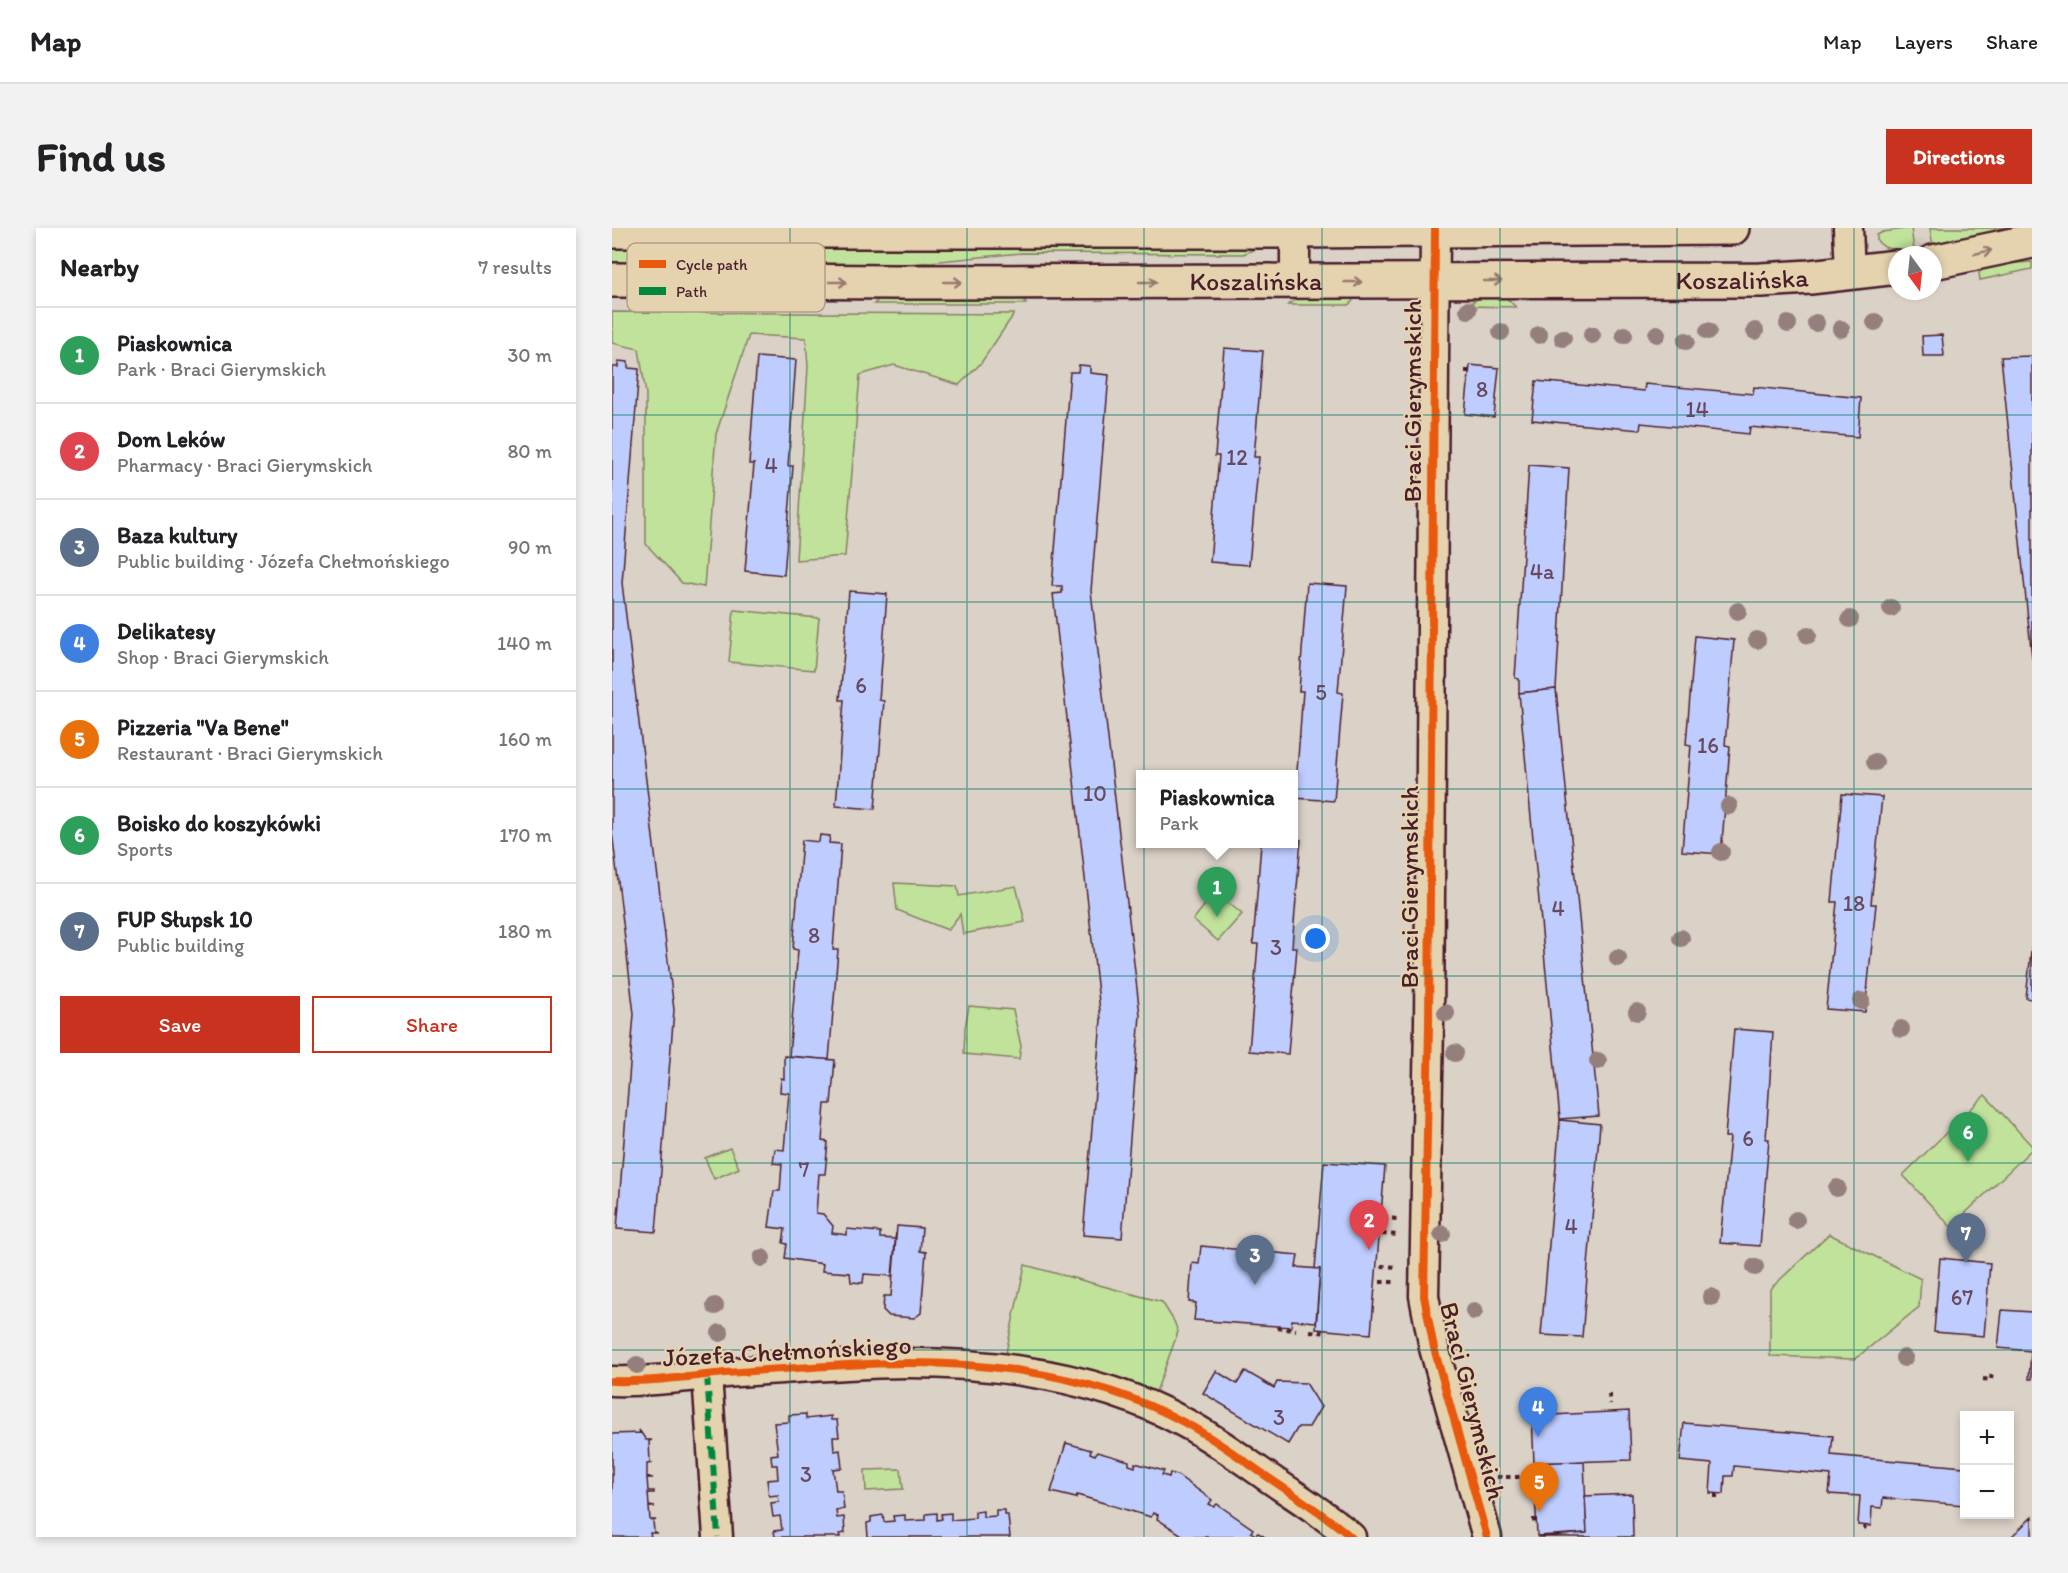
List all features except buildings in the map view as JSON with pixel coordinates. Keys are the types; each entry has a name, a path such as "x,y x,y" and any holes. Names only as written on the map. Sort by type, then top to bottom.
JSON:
{"main road":[{"name":"Koszalińska","path":"612,231 1732,228"},
{"path":"1942,260 2032,241"},
{"name":"Koszalińska","path":"825,282 1761,280 1888,268"},
{"name":"Koszalińska","path":"612,280 627,280"}],"street":[{"path":"1848,228 1850,273"},
{"path":"1295,229 1295,282"},
{"name":"Braci Gierymskich","path":"1435,230 1429,1000 1424,1296 1434,1348 1487,1537"},
{"name":"Józefa Chełmońskiego","path":"612,1381 671,1379 846,1365 918,1363 1057,1376 1095,1385 1185,1422 1235,1453 1335,1523 1351,1537"},
{"path":"707,1375 718,1537"}],"path":[{"path":"1383,1218 1402,1219"},
{"path":"1382,1234 1401,1235"},
{"path":"1381,1266 1399,1267"},
{"path":"1380,1282 1398,1282"},
{"path":"1277,1328 1296,1330"},
{"path":"1310,1331 1328,1333"},
{"path":"1983,1379 1991,1380 1992,1371"},
{"path":"1609,1394 1610,1404"},
{"path":"1489,1478 1527,1477"},
{"path":"1534,1518 1534,1525"}],"green space":[{"path":"1911,228 1913,246 1888,246 1888,248 1877,240 1877,235"},
{"path":"1930,228 2028,228 1938,246 1933,246"},
{"path":"612,241 1261,247 1243,254 1021,253 879,267 825,267 825,243 627,243 627,266 612,266"},
{"path":"2032,262 2032,269 1980,280 1979,273 1987,265"},
{"path":"1355,295 1348,305 1288,305 1301,296"},
{"path":"881,297 1018,297 1026,304 874,304"},
{"path":"1481,297 1505,297 1516,307 1465,306"},
{"path":"612,312 1014,314 981,363 959,385 894,365 860,375 845,556 796,560 808,367 806,338 749,335 716,434 704,587 682,583 646,544 646,394 639,349 612,343"},
{"path":"734,610 819,618 814,670 729,662"},
{"path":"894,883 957,886 959,896 1016,886 1025,922 963,934 960,914 948,930 897,910"},
{"path":"1215,892 1242,914 1218,941 1193,920"},
{"path":"969,1006 1013,1010 1021,1046 1019,1059 964,1054"},
{"path":"1985,1095 2032,1146 2032,1149 1951,1227 1903,1175"},
{"path":"730,1148 739,1168 714,1179 705,1158"},
{"path":"1829,1234 1921,1279 1919,1307 1855,1359 1770,1356 1770,1289"},
{"path":"1025,1265 1162,1302 1178,1332 1155,1395 1005,1357"},
{"path":"901,1469 903,1489 866,1491 865,1470"}],"marked path":[{"path":"707,1375 718,1537"}],"cycle path":[{"path":"1435,230 1429,1024 1424,1296 1434,1348 1487,1537"},
{"path":"612,1381 890,1363 977,1366 1065,1379 1107,1390 1148,1405 1187,1424 1310,1505 1351,1537"}],"place":[{"name":"Piaskownica","path":"1217,917"},
{"name":"Boisko do koszykówki","path":"1968,1162"},
{"name":"Dom Leków","path":"1369,1250"},
{"name":"FUP Słupsk 10","path":"1966,1263"},
{"name":"Baza kultury","path":"1255,1285"},
{"name":"Delikatesy","path":"1538,1437"},
{"name":"Pizzeria \"Va Bene\"","path":"1539,1512"}]}
